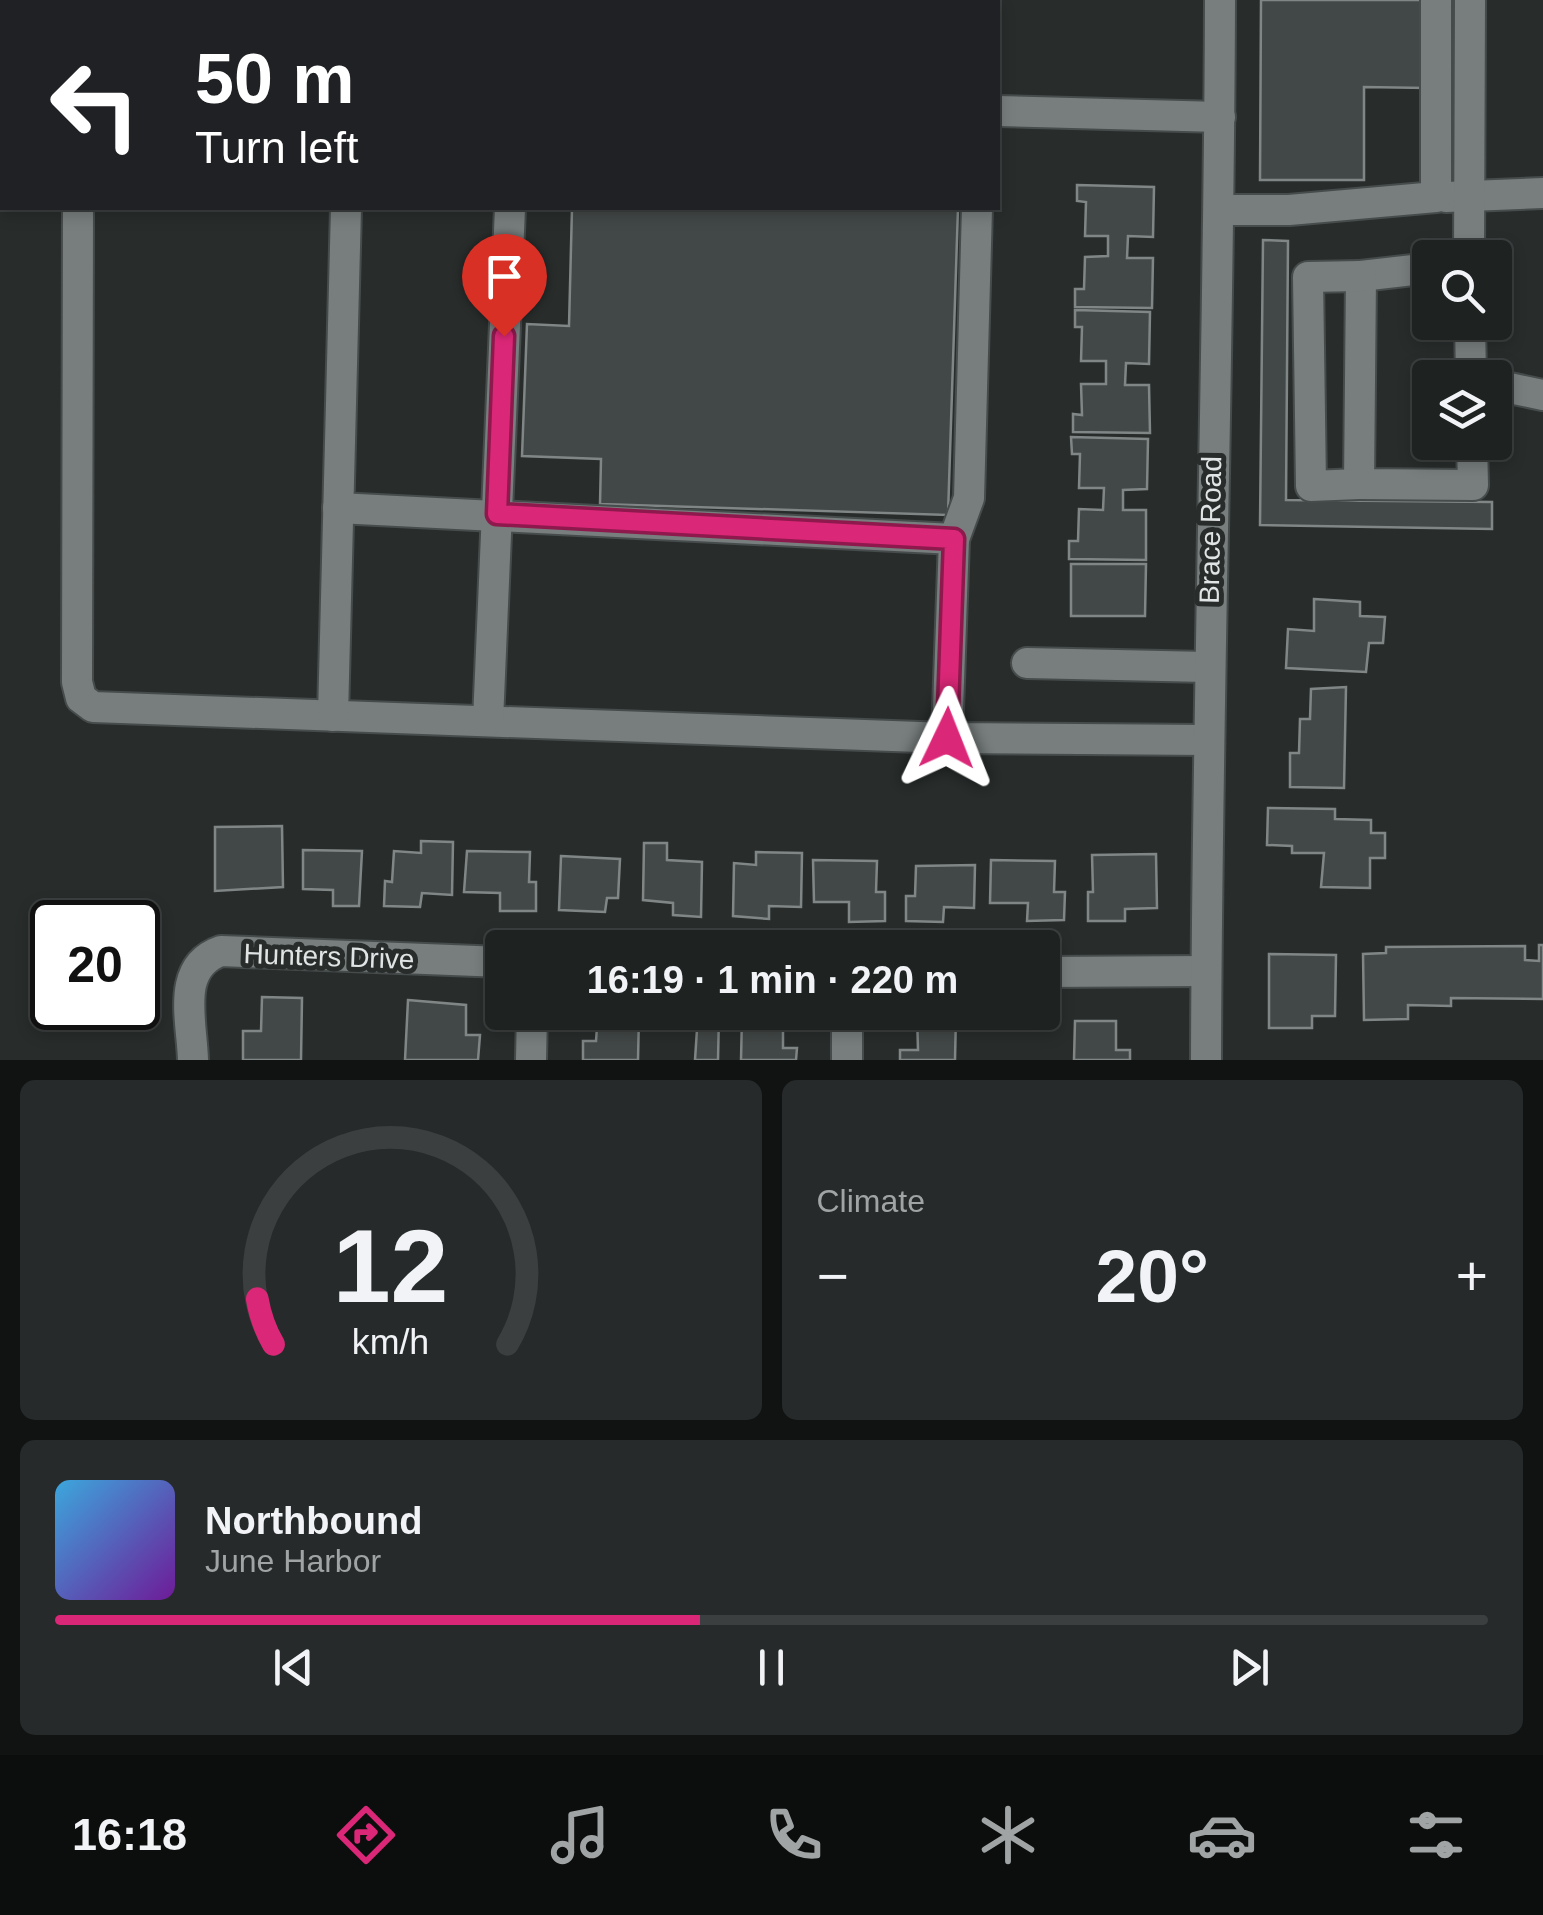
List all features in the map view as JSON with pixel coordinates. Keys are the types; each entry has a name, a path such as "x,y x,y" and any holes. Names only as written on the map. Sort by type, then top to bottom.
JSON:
{"street":[{"name":"Brace Road","path":"1206,1060 1207,668 1220,210 1220,0"},
{"path":"1436,0 1452,196 1464,240"},
{"path":"1452,196 1470,0"},
{"path":"1000,111 1220,117"},
{"path":"1220,210 1289,210 1543,192 1543,219"},
{"path":"78,210 80,698 107,710 947,738 1207,740"},
{"path":"333,716 346,210"},
{"path":"488,721 510,210"},
{"path":"947,738 954,539 968,498 976,210"},
{"path":"1412,270 1308,277 1310,486 1473,485 1472,460"},
{"path":"1359,484 1361,276"},
{"path":"1512,389 1543,395"},
{"path":"338,508 954,539"},
{"path":"1028,663 1207,668"},
{"name":"Hunters Drive","path":"192,1060 192,973 202,957 220,951 485,961"},
{"path":"1060,972 1206,971"},
{"path":"531,1060 532,1030"},
{"path":"848,1030 848,1060"}],"building":[{"path":"1261,0 1427,0 1427,88 1364,87 1364,180 1260,180"},
{"path":"1077,185 1154,187 1153,237 1128,236 1127,258 1153,258 1152,308 1075,307 1075,289 1084,289 1085,257 1108,256 1108,236 1085,236 1086,202 1077,201"},
{"path":"572,210 958,210 948,515 600,504 601,459 522,456 527,324 569,326"},
{"path":"1263,240 1288,241 1286,500 1492,502 1492,529 1260,525"},
{"path":"1075,310 1150,312 1149,364 1126,363 1125,385 1149,385 1150,433 1073,432 1073,414 1082,415 1081,384 1106,384 1106,361 1081,361 1082,327 1075,327"},
{"path":"1071,437 1148,439 1147,489 1123,490 1123,510 1146,510 1146,560 1069,559 1069,541 1078,541 1079,509 1103,510 1104,488 1079,488 1080,454 1072,454"},
{"path":"1071,564 1146,564 1145,616 1071,616"},
{"path":"1314,599 1360,602 1360,616 1385,617 1383,643 1369,643 1366,672 1286,668 1288,629 1314,631"},
{"path":"1346,687 1344,788 1290,787 1290,753 1299,753 1300,719 1310,719 1311,689"},
{"path":"1268,808 1335,809 1335,819 1371,820 1371,833 1385,833 1385,858 1370,858 1370,888 1321,887 1324,853 1292,853 1292,846 1267,845"},
{"path":"282,826 283,887 215,891 215,827"},
{"path":"421,841 453,842 452,895 422,893 420,907 384,906 385,881 392,882 394,851 421,853"},
{"path":"644,843 667,843 667,860 702,862 701,917 673,915 673,903 643,900"},
{"path":"303,850 362,851 359,906 333,906 333,890 303,889"},
{"path":"467,851 530,852 529,882 536,882 536,911 500,911 500,893 464,892"},
{"path":"756,852 802,853 801,907 769,906 769,919 733,916 734,863 756,865"},
{"path":"1156,854 1157,908 1125,909 1125,921 1088,921 1088,892 1093,892 1092,855"},
{"path":"561,856 620,859 618,898 607,898 605,912 559,910"},
{"path":"813,860 877,861 876,892 885,892 885,921 849,922 849,902 814,902"},
{"path":"991,860 1055,861 1054,892 1065,892 1064,920 1027,921 1028,903 990,903"},
{"path":"975,865 974,908 944,907 943,922 906,921 906,896 915,896 916,866"},
{"path":"1539,945 1543,945 1543,999 1451,998 1451,1006 1408,1005 1408,1019 1364,1020 1363,954 1386,953 1386,947 1525,946 1525,960 1539,961"},
{"path":"1269,954 1336,955 1335,1016 1312,1016 1312,1028 1269,1028"},
{"path":"262,997 302,998 301,1060 243,1060 243,1031 261,1031"},
{"path":"408,1000 466,1005 466,1035 480,1035 478,1060 405,1060"},
{"path":"1075,1021 1116,1021 1116,1050 1130,1050 1130,1060 1074,1060"},
{"path":"597,1030 639,1030 638,1060 583,1060 583,1041 596,1041"},
{"path":"697,1030 719,1030 718,1060 695,1060"},
{"path":"742,1030 783,1030 783,1048 797,1048 796,1060 741,1060"},
{"path":"917,1030 956,1030 955,1060 900,1060 900,1050 918,1050"}],"route":[{"path":"504,336 497,514 954,539 947,738"}]}
